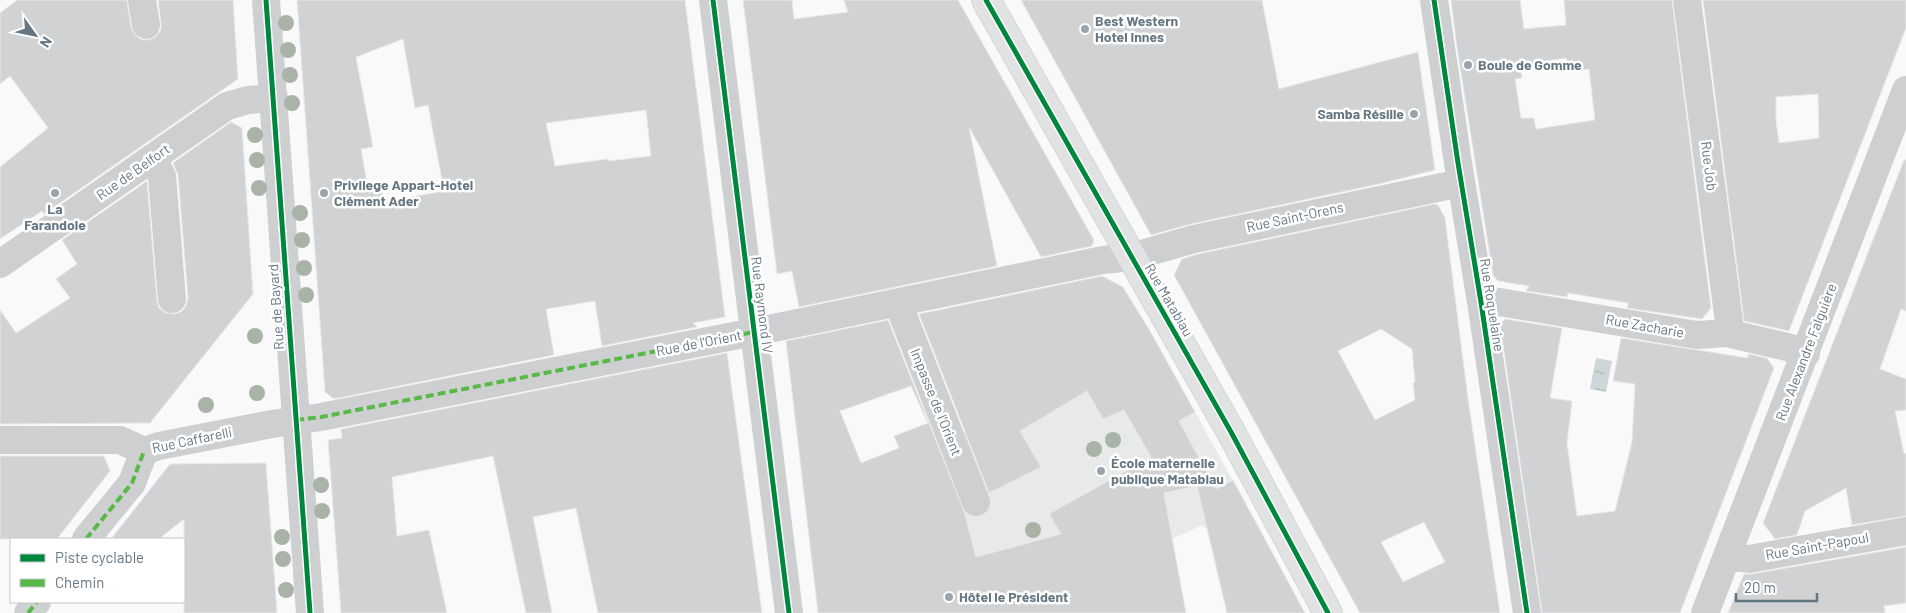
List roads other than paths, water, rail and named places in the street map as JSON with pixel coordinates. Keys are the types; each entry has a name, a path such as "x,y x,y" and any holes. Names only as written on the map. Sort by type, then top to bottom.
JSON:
{"main road":[{"name":"Rue Matabiau","path":"986,0 1231,432 1328,613"}],"street":[{"name":"Rue de Bayard","path":"266,0 310,613"},
{"name":"Rue Raymond IV","path":"713,0 789,613"},
{"name":"Rue Roquelaine","path":"1434,0 1481,302 1526,613"},
{"name":"Rue Job","path":"1687,0 1729,322 1727,333"},
{"name":"Rue Alexandre Falguière","path":"1705,613 1906,90"},
{"name":"Rue de Belfort","path":"0,264 227,106 248,100 274,98"},
{"path":"152,159 162,176 172,299"},
{"name":"Rue Saint-Orens","path":"1131,257 1194,239 1461,183"},
{"name":"Rue de l'Orient","path":"296,420 341,413 754,332 1103,260 1131,257"},
{"name":"Rue Zacharie","path":"1481,302 1493,301 1697,335 1727,333 1787,347 1806,354"},
{"name":"Impasse de l'Orient","path":"898,303 976,502"},
{"name":"Rue Caffarelli","path":"0,440 120,440 144,451 168,444 296,420"},
{"path":"87,538 132,483 144,451"},
{"name":"Rue Saint-Papoul","path":"1727,556 1749,559 1906,530"}],"water":[{"path":"1596,358 1612,361 1606,392 1590,389"}],"place":[{"name":"Best Western Hotel Innes","path":"1085,29"},
{"name":"Boule de Gomme","path":"1468,65"},
{"name":"Samba Résille","path":"1414,114"},
{"name":"La Farandole","path":"55,193"},
{"name":"Privilege Appart-Hotel Clément Ader","path":"324,193"},
{"name":"École maternelle publique Matabiau","path":"1101,471"},
{"name":"Hôtel le Président","path":"949,597"}]}
